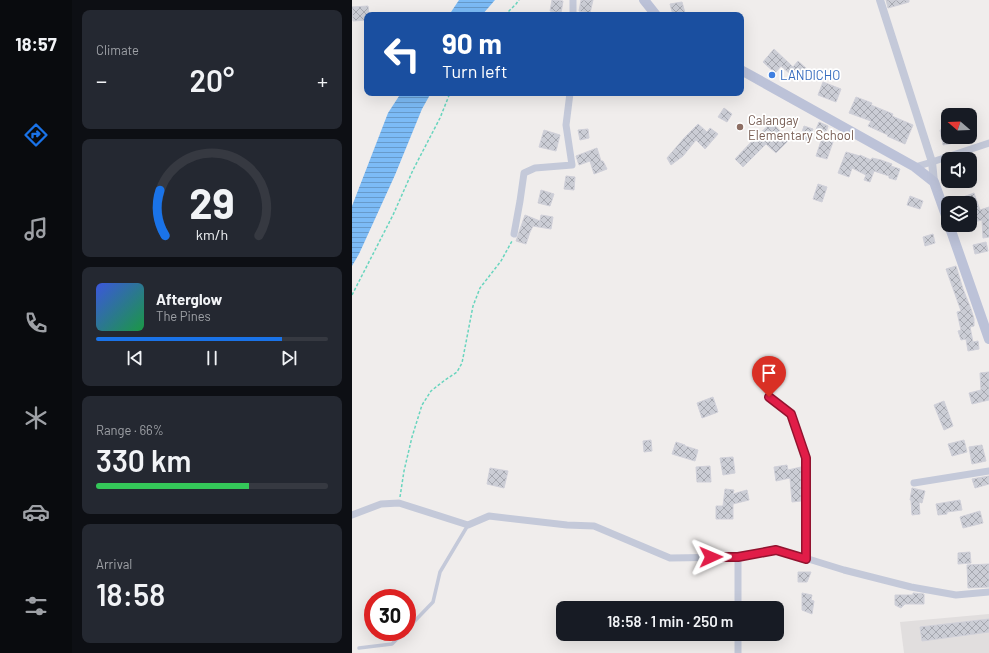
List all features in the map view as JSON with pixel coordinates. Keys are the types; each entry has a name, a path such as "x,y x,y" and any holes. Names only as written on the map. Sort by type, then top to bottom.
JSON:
{"main road":[{"path":"644,0 654,12"},
{"path":"744,72 915,167 934,182 941,202"},
{"path":"951,232 989,339"}],"street":[{"path":"572,12 573,0"},
{"path":"880,0 932,162 934,182"},
{"path":"514,234 524,173 535,168 572,165 566,126 570,96"},
{"path":"915,167 989,144"},
{"path":"769,397 791,414 806,458 806,559"},
{"path":"914,483 989,471"},
{"path":"352,516 381,504 399,503 468,525 489,516 567,525 594,526 670,558 738,557 776,550 844,570 904,585 956,595 989,592"},
{"path":"738,557 738,601"},
{"path":"738,641 738,653"}],"lane":[{"path":"416,620 433,602 440,572 468,525"},
{"path":"359,648 392,644 395,641"}],"path":[{"path":"508,12 519,0"},
{"path":"352,295 393,215 413,170 440,118 449,96"},
{"path":"399,503 404,471 412,437 422,405 431,391 457,372 462,363 473,306 480,288 501,261 511,243 514,234"}],"shaded area":[{"path":"989,614 989,653 904,653 900,622"}],"water":[{"path":"459,0 495,0 485,12 451,12"},
{"path":"399,96 429,96 422,109 395,175 359,254 352,266 352,206 388,113"}],"building":[{"path":"552,0 563,1 561,12 550,11"},
{"path":"581,0 593,0 590,12 579,11"},
{"path":"886,0 909,0 909,2 888,8"},
{"path":"682,2 685,12 672,12 670,4"},
{"path":"368,6 369,12 364,12 364,20 353,21 352,7"},
{"path":"774,49 793,67 798,61 807,69 797,80 781,66 775,73 763,62"},
{"path":"823,82 841,89 836,102 818,95"},
{"path":"856,97 872,103 871,105 893,114 892,116 913,125 905,144 868,126 871,121 849,113"},
{"path":"724,108 732,114 727,122 718,117"},
{"path":"772,122 788,141 776,153 766,144 743,167 735,159"},
{"path":"819,122 828,126 825,136 815,132"},
{"path":"698,124 707,132 710,128 718,134 705,149 696,140 683,156 671,165 667,158"},
{"path":"804,126 813,129 809,141 800,138"},
{"path":"588,129 589,138 580,140 578,130"},
{"path":"544,130 560,135 556,151 539,147"},
{"path":"822,138 833,142 827,159 816,156"},
{"path":"597,148 601,161 603,161 607,169 594,174 590,161 579,165 576,156"},
{"path":"846,152 860,155 871,160 872,158 892,164 891,166 900,169 896,180 874,171 870,182 864,180 866,175 852,168 849,177 838,173"},
{"path":"566,176 575,177 574,190 564,189"},
{"path":"818,184 827,187 822,202 813,199"},
{"path":"541,190 554,194 550,206 538,203"},
{"path":"974,193 975,196 966,196"},
{"path":"910,196 923,201 920,209 907,205"},
{"path":"977,202 980,210 989,207 989,237 983,238 982,220 977,221"},
{"path":"525,215 540,221 541,215 553,217 551,229 533,226 526,244 516,241"},
{"path":"933,234 935,243 925,246 923,237"},
{"path":"986,242 988,251 975,254 973,245"},
{"path":"956,266 974,319 974,326 970,327 973,342 978,341 979,349 968,351 966,339 961,340 958,331 961,330 957,312 961,311 946,269"},
{"path":"989,372 989,400 972,404 969,393 981,390 980,373"},
{"path":"713,397 718,412 702,418 697,403"},
{"path":"944,401 953,426 944,430 934,405"},
{"path":"651,440 652,451 644,452 643,441"},
{"path":"964,440 967,452 952,456 948,444"},
{"path":"676,442 698,450 695,461 672,454"},
{"path":"982,445 986,461 972,464 969,447"},
{"path":"733,457 735,473 723,475 720,458"},
{"path":"787,465 788,470 801,467 801,501 792,502 790,478 776,481 774,467"},
{"path":"710,466 711,482 697,482 696,467"},
{"path":"490,468 508,471 504,488 487,484"},
{"path":"989,476 989,484 975,488 972,479"},
{"path":"912,488 925,491 922,503 919,502 920,514 912,515 910,500"},
{"path":"725,489 734,490 733,494 747,490 749,500 733,504 733,519 716,519 716,506 723,506"},
{"path":"960,500 962,510 938,515 936,504"},
{"path":"980,511 983,523 963,528 960,517"},
{"path":"970,552 971,563 958,564 958,553"},
{"path":"989,564 989,587 968,588 967,565"},
{"path":"798,572 811,572 807,582 798,582"},
{"path":"802,593 812,595 811,600 814,601 812,614 802,610"},
{"path":"913,593 924,594 924,604 905,604 901,608 895,605 895,595 913,595"},
{"path":"989,619 989,632 922,641 920,627"}],"place":[{"name":"LANDICHO","path":"772,75"},
{"name":"Calangay Elementary School","path":"740,127"}],"route":[{"path":"711,557 738,557 776,550 806,559 806,458 791,414 769,397"}]}
